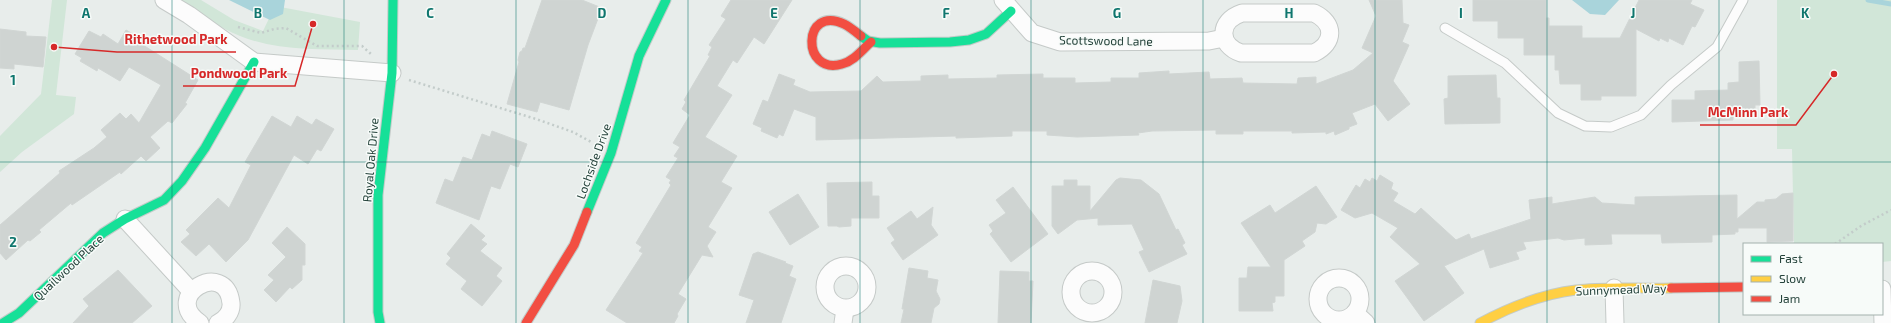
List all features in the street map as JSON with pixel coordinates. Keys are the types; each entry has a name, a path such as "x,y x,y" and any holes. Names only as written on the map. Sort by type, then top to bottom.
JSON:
{"street":[{"path":"164,0 189,15 254,62 392,73"},
{"name":"Royal Oak Drive","path":"380,323 378,312 378,195 392,73 393,0"},
{"name":"Lochside Drive","path":"526,323 574,246 610,153 639,56 666,0"},
{"path":"871,42 847,63 836,66 826,64 818,59 812,50 811,39 815,28 824,22 834,21 848,25 871,42 953,42 980,37 1007,5"},
{"name":"Scottswood Lane","path":"1007,5 1032,32 1060,42 1209,41 1224,38"},
{"path":"1242,13 1314,13 1322,17 1328,24 1330,33 1328,42 1322,49 1314,53 1241,53 1228,45 1224,38 1224,29 1227,21 1234,15 1242,13"},
{"name":"Quailwood Place","path":"3,323 18,318 88,246 104,233 125,219 164,200 182,181 205,148 254,62"},
{"path":"125,219 191,291"},
{"path":"200,323 193,319 188,310 187,300 191,291 198,284 207,282 217,283 225,288 230,297 231,306 227,316 218,323"},
{"name":"Sunnymead Way","path":"1480,323 1540,297 1576,290 1743,286"},
{"path":"1614,288 1615,323"}],"lane":[{"path":"1445,28 1505,63 1558,113 1585,126 1611,127 1641,115 1672,85 1717,47 1743,0"}],"path":[{"path":"232,24 238,28 260,33 274,28 286,28 317,46 362,46 372,55"},
{"path":"392,73 573,132 610,153"},
{"path":"1836,243 1861,226 1891,210"}],"green space":[{"path":"52,0 67,0 56,95 76,97 74,114 22,152 0,172 0,136 41,94"},
{"path":"180,0 201,0 234,20 263,31 275,6 360,22 358,50 283,47 254,41 240,36 209,20"},
{"path":"1777,0 1891,0 1891,261 1883,262 1883,243 1794,243 1792,149 1777,149"}],"water":[{"path":"229,0 285,0 283,14 270,20"},
{"path":"1572,0 1619,0 1605,15 1590,14"}],"building":[{"path":"542,0 582,0 602,8 588,45 569,110 540,102 537,112 507,104 519,62 520,52 523,48 525,48"},
{"path":"731,0 792,0 764,44 754,37 737,63 733,60 717,86 732,95 705,137 737,156 721,182 732,188 708,227 716,232 707,246 713,257 702,255 678,294 686,299 677,314 678,316 674,323 627,323 606,310 643,253 639,251 642,247 636,243 671,185 669,183 671,180 666,177 678,158 674,156 680,147 673,143 690,115 682,109 686,102 684,100 710,56 708,55 712,47 709,45 726,19 721,16"},
{"path":"1369,0 1402,0 1403,23 1409,25 1402,42 1409,45 1393,81 1410,104 1388,121 1375,104 1352,113 1357,124 1335,135 1334,131 1326,134 1326,132 1292,133 1292,131 1243,131 1243,134 1216,134 1216,130 1152,131 1138,133 1139,135 1077,137 1047,135 1047,131 1012,131 1012,136 816,140 816,117 794,109 783,136 779,134 777,138 761,131 762,128 753,124 763,100 768,102 779,74 795,80 793,85 810,92 861,91 877,76 883,82 921,81 921,76 948,75 948,79 997,78 997,75 1043,74 1043,78 1075,78 1075,83 1111,82 1111,78 1139,78 1139,73 1169,71 1169,74 1209,72 1210,79 1242,78 1243,83 1297,84 1298,78 1316,77 1316,84 1353,70 1373,53 1362,48 1376,16"},
{"path":"1473,0 1546,0 1546,18 1549,18 1549,26 1582,26 1582,38 1620,38 1639,0 1692,0 1690,4 1704,10 1695,27 1692,26 1683,45 1669,38 1668,42 1660,38 1659,41 1636,29 1636,96 1601,96 1601,100 1581,100 1581,84 1560,84 1559,70 1555,70 1555,55 1524,55 1524,38 1498,38 1498,21 1473,21"},
{"path":"0,29 26,32 26,36 46,37 43,67 14,64 14,69 0,68"},
{"path":"126,30 145,41 143,45 198,80 185,103 187,104 172,123 168,121 150,137 160,148 146,161 141,156 121,174 120,172 72,205 71,203 39,230 41,232 30,241 28,240 6,260 0,253 0,225 60,173 59,171 94,148 107,137 101,130 120,113 126,119 131,114 139,123 161,85 129,67 120,81 98,68 97,71 80,61 82,58 75,54 89,31 101,37 103,34 118,44"},
{"path":"1759,61 1760,105 1755,105 1755,114 1733,114 1733,120 1672,122 1672,100 1695,100 1695,91 1728,90 1728,83 1739,82 1739,62"},
{"path":"1496,75 1497,98 1500,98 1500,123 1445,124 1444,99 1448,98 1448,76"},
{"path":"272,116 291,127 297,116 312,125 316,119 334,129 321,151 317,149 308,164 294,155 248,240 226,262 209,244 196,256 181,242 190,234 186,230 218,198 229,208 251,165 245,162"},
{"path":"492,131 527,144 518,167 510,164 500,189 491,186 479,220 436,203 445,179 453,182 463,157 472,160 482,134 490,137"},
{"path":"1380,175 1393,183 1391,189 1398,193 1393,201 1415,214 1421,208 1456,240 1469,234 1471,239 1531,219 1529,200 1552,197 1552,204 1595,197 1602,203 1635,205 1635,197 1737,195 1737,219 1757,202 1765,202 1765,200 1776,199 1782,194 1793,193 1793,241 1767,242 1767,228 1738,228 1738,232 1735,232 1735,234 1712,235 1712,242 1662,243 1661,234 1611,234 1612,244 1585,245 1585,238 1564,240 1558,238 1523,242 1526,249 1516,252 1519,259 1490,268 1484,249 1444,266 1464,293 1424,321 1395,281 1420,264 1390,237 1398,228 1372,213 1355,218 1341,210 1356,185 1360,188 1365,179 1370,182 1372,178 1377,181"},
{"path":"1120,178 1141,180 1159,194 1176,230 1178,229 1185,243 1182,245 1187,254 1149,272 1139,252 1144,250 1132,224 1098,225 1098,218 1077,220 1058,234 1052,226 1052,186 1064,186 1064,180 1077,180 1077,186 1090,186 1090,211 1116,180"},
{"path":"872,182 872,196 879,196 879,218 851,218 851,226 828,226 827,183"},
{"path":"1316,186 1337,217 1326,224 1317,223 1315,232 1302,241 1305,246 1284,260 1284,296 1275,296 1275,302 1272,303 1273,311 1239,311 1239,278 1247,278 1248,267 1271,267 1241,223 1270,205 1275,213"},
{"path":"1013,187 1048,234 1011,262 990,234 993,231 989,225 1006,213 996,200"},
{"path":"798,194 819,227 790,245 769,212"},
{"path":"933,207 931,225 938,235 903,260 891,243 895,240 887,228 911,211 917,219"},
{"path":"471,224 485,236 481,240 487,244 480,251 502,268 496,276 502,281 482,306 461,289 467,281 446,264 451,258 447,254"},
{"path":"287,227 305,244 305,265 302,265 302,280 292,289 290,287 276,302 264,290 274,280 268,275 286,257 272,243"},
{"path":"758,252 793,266 789,276 796,279 781,323 746,323 754,300 739,295 753,254"},
{"path":"909,268 928,271 927,278 938,280 936,291 940,299 939,304 934,308 931,323 901,323"},
{"path":"118,270 152,306 132,323 73,323 89,306 83,299"},
{"path":"1000,271 1029,272 1029,281 1033,281 1031,323 998,323"},
{"path":"1153,280 1180,286 1182,301 1177,323 1145,323"}],"waterway":[{"path":"1868,0 1891,4"}],"traffic: fast":[{"path":"380,323 378,312 378,195 392,73 393,0"},
{"path":"587,212 611,153 639,56 666,0"},
{"path":"861,36 868,41 880,43 950,42 969,40 986,34 1011,11"},
{"path":"3,323 19,313 103,233 125,219 164,200 182,181 205,148 254,62"}],"traffic: slow":[{"path":"1480,323 1526,302 1563,292 1599,288 1671,288"}],"traffic: jam":[{"path":"861,36 844,24 830,20 820,24 814,31 812,41 814,51 819,60 829,65 842,64 854,58 871,42"},
{"path":"526,323 574,245 587,212"},
{"path":"1671,288 1743,287"}],"place":[{"name":"Pondwood Park","path":"313,24"},
{"name":"Rithetwood Park","path":"54,47"},
{"name":"McMinn Park","path":"1834,74"}]}
